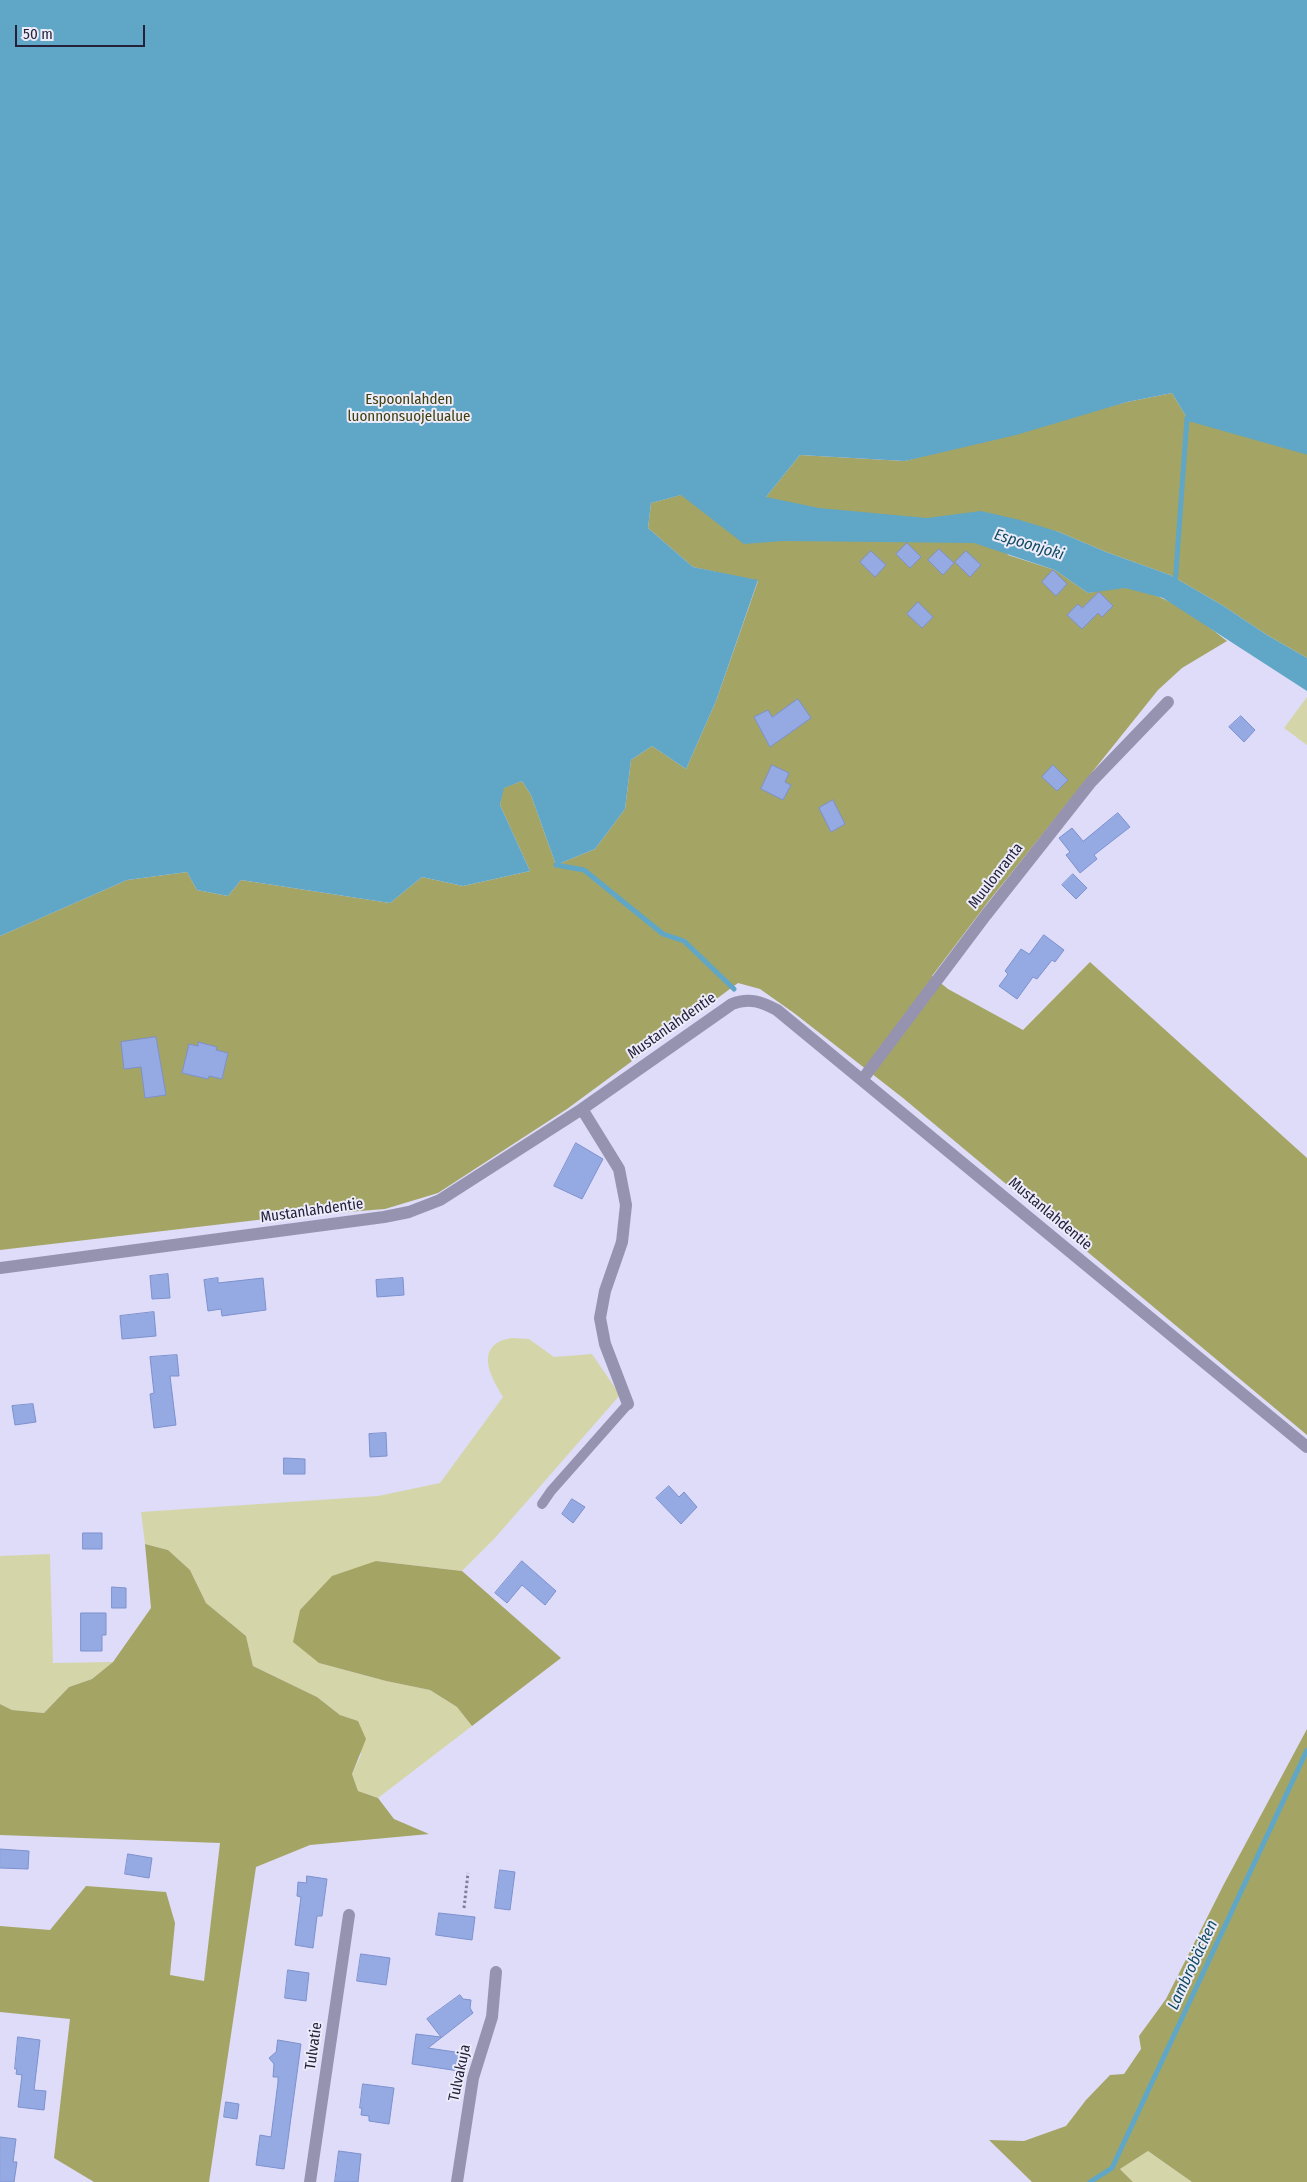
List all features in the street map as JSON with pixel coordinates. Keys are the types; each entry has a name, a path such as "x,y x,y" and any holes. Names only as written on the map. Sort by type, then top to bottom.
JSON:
{"street":[{"name":"Muulonranta","path":"862,1080 986,915 1091,782 1168,702"},
{"name":"Mustanlahdentie","path":"0,1268 384,1218 409,1212 440,1200 582,1109 732,1004 740,1001 761,1002 777,1010 1307,1448"},
{"path":"582,1109 619,1169 626,1205 622,1242 605,1291 600,1318 605,1344 628,1404"},
{"name":"Tulvatie","path":"310,2182 349,1915"},
{"name":"Tulvakuja","path":"457,2182 473,2078 492,2017 496,1972"}],"lane":[{"path":"542,1504 551,1491 628,1404"}],"path":[{"path":"464,1908 468,1872"}],"green space":[{"path":"1172,393 1187,418 1307,452 1307,658 1170,575 1106,552 1059,532 981,512 1008,555 1055,570 1088,593 1126,588 1140,590 1167,600 1192,615 1227,641 1182,668 1158,690 988,902 932,976 948,989 1023,1030 1090,962 1307,1158 1307,1435 903,1098 794,1013 760,989 738,983 567,1109 438,1193 385,1209 283,1217 0,1250 0,936 127,880 187,872 197,890 228,896 241,880 390,903 422,877 463,886 530,871 500,805 503,788 522,781 531,795 556,865 595,849 625,809 631,760 652,746 686,769 716,701 758,581 693,567 648,528 651,503 699,490 766,497 800,455 905,461 1127,402"},
{"path":"1307,697 1307,745 1284,728"},
{"path":"512,1338 529,1339 554,1357 592,1354 620,1395 494,1539 462,1571 376,1561 319,1663 386,1681 430,1690 457,1707 472,1726 378,1798 358,1791 352,1774 361,1755 358,1721 340,1715 317,1697 253,1666 246,1636 206,1603 190,1570 168,1550 145,1544 141,1512 378,1496 440,1483 503,1397 492,1377 488,1355 491,1348 497,1343"},
{"path":"145,1544 168,1550 190,1570 206,1603 246,1636 253,1666 317,1697 340,1715 358,1721 366,1739 352,1774 358,1791 378,1798 394,1819 429,1834 310,1845 256,1867 209,2182 94,2182 54,2158 70,2019 0,2012 0,1926 50,1930 86,1886 166,1892 175,1923 170,1975 204,1981 220,1843 0,1835 0,1704 12,1710 44,1713 69,1687 92,1679 113,1662 151,1608"},
{"path":"50,1554 53,1663 113,1662 92,1679 69,1687 44,1713 12,1710 0,1704 0,1556"},
{"path":"376,1561 462,1571 561,1658 472,1726 457,1707 430,1690 386,1681 319,1663 293,1642 300,1610 332,1576"},
{"path":"1307,1729 1307,2182 1192,2182 1148,2151 1120,2169 1133,2182 1032,2182 989,2140 1024,2141 1066,2126 1086,2100 1110,2075 1124,2074 1141,2049 1139,2036 1166,1999 1224,1884"},
{"path":"1148,2151 1192,2182 1133,2182 1120,2169"}],"water":[{"name":"Espoonlahden luonnonsuojelualue","path":"0,0 1307,0 1307,452 1187,418 1172,393 1127,402 1016,435 905,461 800,455 766,497 819,508 927,518 981,511 1059,532 1106,552 1170,575 1307,658 1307,691 1163,598 1125,588 1088,593 1055,570 974,543 783,541 744,544 681,495 651,503 648,528 693,567 758,580 716,701 686,769 652,746 631,760 625,809 595,849 556,865 531,795 522,781 504,788 500,805 530,871 463,886 422,877 390,903 241,880 228,896 197,890 187,872 127,880 0,936"}],"building":[{"path":"907,543 921,557 910,568 896,554"},
{"path":"939,549 954,563 943,575 928,560"},
{"path":"871,551 886,565 875,577 860,562"},
{"path":"966,551 981,565 970,577 955,562"},
{"path":"1053,570 1067,584 1056,596 1042,582"},
{"path":"1099,592 1113,606 1102,617 1098,613 1082,629 1067,615 1078,604 1082,608"},
{"path":"918,602 933,617 922,628 907,614"},
{"path":"798,699 811,718 770,747 754,717 768,710 772,717"},
{"path":"1241,716 1255,730 1244,742 1229,727"},
{"path":"772,765 789,773 785,782 791,785 783,800 761,789"},
{"path":"1053,765 1068,780 1057,791 1042,777"},
{"path":"833,800 845,824 831,832 819,808"},
{"path":"1118,813 1130,827 1094,855 1097,859 1080,873 1066,855 1070,852 1059,838 1072,828 1083,841"},
{"path":"1073,874 1087,888 1076,899 1062,885"},
{"path":"1044,935 1064,950 1055,962 1052,960 1037,979 1033,977 1017,999 999,986 1008,974 1005,971 1021,949 1029,954"},
{"path":"156,1037 166,1095 145,1098 141,1067 124,1069 121,1042"},
{"path":"198,1042 217,1047 216,1050 228,1053 222,1079 209,1076 208,1079 182,1073 189,1044 198,1046"},
{"path":"576,1143 603,1159 582,1199 554,1186"},
{"path":"168,1274 170,1298 152,1299 150,1276"},
{"path":"218,1278 218,1283 263,1278 266,1310 222,1316 221,1309 208,1311 204,1280"},
{"path":"403,1278 404,1295 377,1297 376,1280"},
{"path":"154,1312 156,1336 122,1339 120,1316"},
{"path":"177,1355 179,1376 170,1376 176,1425 154,1428 150,1394 154,1393 150,1357"},
{"path":"33,1404 36,1422 15,1425 12,1406"},
{"path":"386,1433 387,1456 370,1457 369,1434"},
{"path":"284,1458 305,1459 305,1474 284,1474"},
{"path":"669,1486 679,1497 684,1492 697,1507 681,1524 656,1498"},
{"path":"572,1499 585,1507 573,1523 562,1514"},
{"path":"83,1533 102,1533 102,1549 83,1549"},
{"path":"522,1561 556,1591 545,1605 522,1585 507,1603 495,1593"},
{"path":"112,1587 126,1588 126,1608 112,1608"},
{"path":"81,1613 106,1613 106,1635 102,1635 102,1651 81,1651"},
{"path":"0,1849 29,1851 28,1869 0,1868"},
{"path":"128,1854 152,1858 149,1878 125,1874"},
{"path":"500,1870 515,1872 510,1910 495,1908"},
{"path":"307,1876 327,1879 322,1916 317,1916 313,1948 295,1945 301,1897 297,1896 298,1882 306,1883"},
{"path":"439,1913 475,1917 472,1940 436,1935"},
{"path":"361,1954 390,1958 386,1985 357,1981"},
{"path":"288,1970 309,1973 306,2001 285,1998"},
{"path":"460,1995 463,1999 471,2000 470,2008 473,2013 428,2048 462,2053 459,2071 412,2064 416,2034 441,2037 427,2019"},
{"path":"18,2037 40,2040 34,2090 46,2091 44,2110 18,2107 22,2075 16,2074 17,2069 15,2069"},
{"path":"278,2040 301,2044 284,2169 256,2165 260,2135 271,2137 278,2077 273,2077 274,2064 269,2058 276,2052"},
{"path":"363,2084 394,2088 389,2124 369,2121 369,2116 361,2115"},
{"path":"226,2102 239,2104 237,2119 224,2117"},
{"path":"0,2137 16,2139 13,2162 17,2162 14,2182 0,2182"},
{"path":"339,2151 361,2154 358,2182 335,2182"}],"waterway":[{"path":"1175,585 1187,418 1307,452"},
{"path":"556,865 584,870 663,934 684,941 734,989"},
{"name":"Lambrobäcken","path":"1090,2182 1112,2168 1307,1750"}],"water label":[{"name":"Espoonjoki","path":"1029,545"}]}
